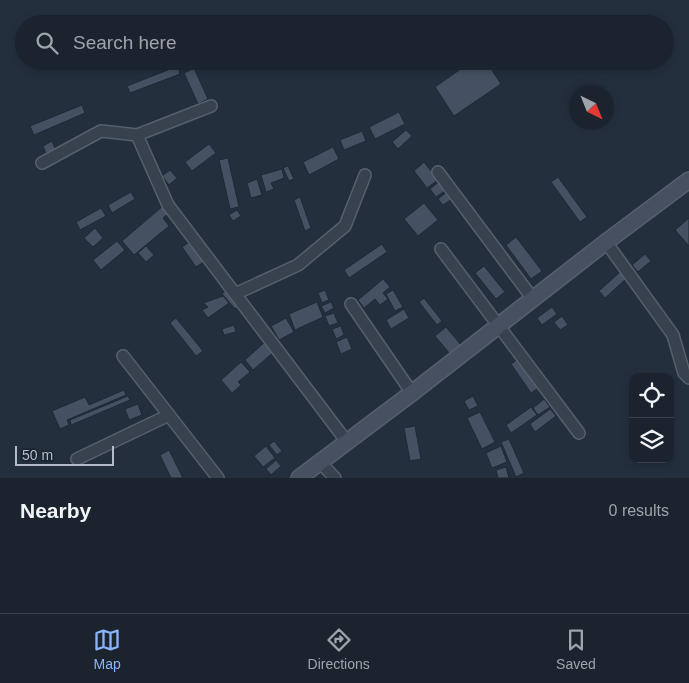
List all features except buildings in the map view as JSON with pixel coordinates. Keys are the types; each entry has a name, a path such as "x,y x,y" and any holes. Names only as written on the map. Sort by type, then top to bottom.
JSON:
{"main road":[{"path":"299,478 689,180"}],"street":[{"path":"42,163 101,131 137,136 211,106"},
{"path":"137,136 168,205 347,442"},
{"path":"438,172 533,299"},
{"path":"235,294 298,264 345,226 365,175"},
{"path":"606,242 673,335 684,372 689,378"},
{"path":"441,249 580,434"},
{"path":"351,304 412,393"},
{"path":"123,356 218,478"},
{"path":"77,459 169,415"},
{"path":"320,462 335,478"}]}
